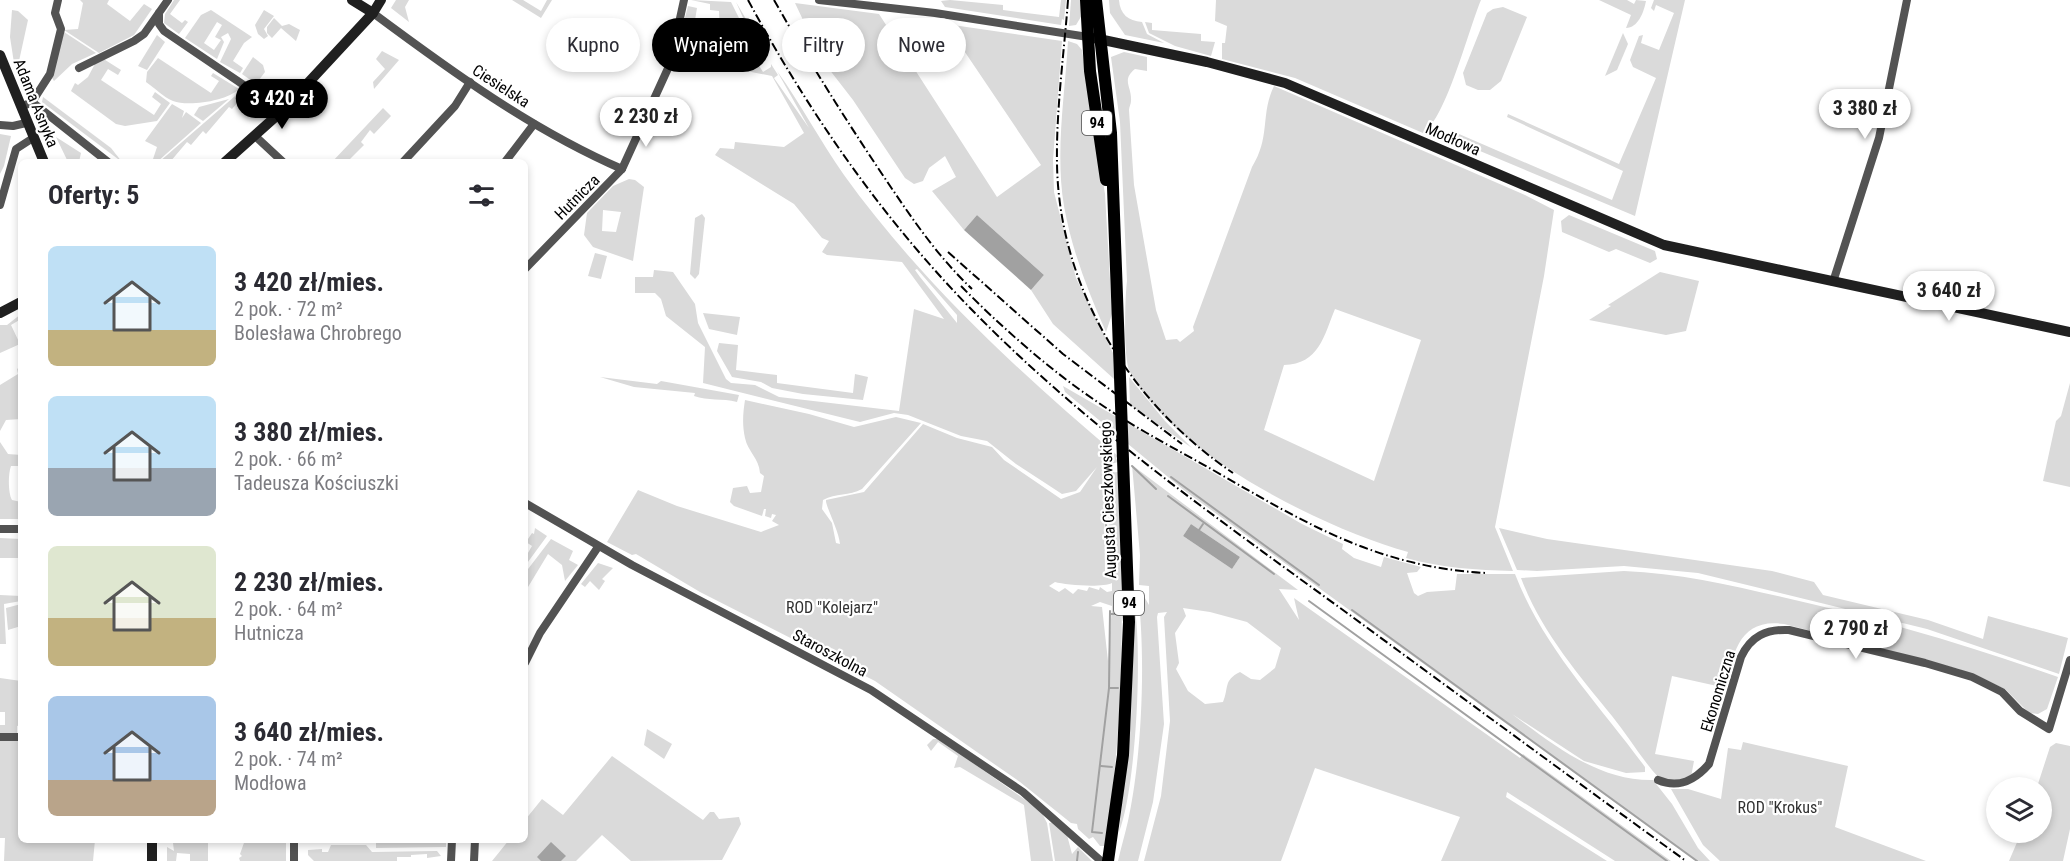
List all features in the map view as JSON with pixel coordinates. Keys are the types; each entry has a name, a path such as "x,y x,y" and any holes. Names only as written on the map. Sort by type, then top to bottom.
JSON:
{"main road":[{"name":"Augusta Cieszkowskiego","path":"1086,0 1111,133 1111,208 1129,611 1128,675 1121,781 1109,855"},
{"name":"Augusta Cieszkowskiego","path":"1094,38 1096,0"}],"street":[{"path":"21,107 32,102 50,74 61,28 56,13 58,0"},
{"path":"79,68 135,41 144,34 168,0"},
{"path":"352,0 373,13"},
{"path":"228,159 282,111 373,13 381,0"},
{"name":"Hutnicza","path":"528,266 622,169 670,64 684,0"},
{"name":"Modłowa","path":"819,0 935,13 1094,38 1226,67 1285,83 1664,245 2070,332"},
{"path":"1833,282 1879,138 1907,0"},
{"path":"159,13 159,24 164,31 282,111"},
{"name":"Ciesielska","path":"373,13 534,124 622,169"},
{"name":"Adama Asnyka","path":"0,55 43,159"},
{"path":"407,159 455,106 470,82"},
{"path":"32,102 104,159"},
{"path":"0,125 13,126 26,123"},
{"path":"507,159 534,124"},
{"path":"255,136 280,159"},
{"path":"0,205 16,149 33,138"},
{"path":"0,313 18,304"},
{"name":"Staroszkolna","path":"528,505 598,547 871,690 1023,792 1101,861"},
{"path":"0,529 18,529"},
{"path":"528,657 540,633 598,547"},
{"name":"Ekonomiczna","path":"1658,780 1671,784 1684,783 1699,774 1709,764 1741,657 1751,642 1767,631 1789,630 1965,675 2002,692 2020,711 2049,729 2070,660"},
{"path":"0,736 18,737"},
{"path":"152,843 152,861"},
{"path":"294,843 294,861"},
{"path":"451,861 452,843"},
{"path":"474,861 476,843"}],"green space":[{"path":"80,0 109,0 107,4 130,21 144,4 152,9 134,35 99,53 64,30 78,29 83,3"},
{"path":"174,0 180,0 170,14 182,23 185,20 188,22 179,34 164,23 165,14"},
{"path":"396,0 409,0 405,7 409,22 391,8"},
{"path":"512,0 523,0 541,11 547,0 552,0 541,18"},
{"path":"691,0 731,2 739,18 719,18 719,11 710,10 710,4"},
{"path":"1061,0 1066,0 1064,20 1062,19 1061,25 945,7 941,1 1003,5 1003,10 1059,17"},
{"path":"1071,0 1081,0 1082,15 1076,25 1069,26"},
{"path":"1109,0 1119,0 1126,16 1142,22 1147,34 1164,43 1125,35 1110,13"},
{"path":"1216,0 1481,0 1448,92 1432,124 1423,133 1295,78 1222,59 1222,43 1225,43 1227,26 1215,21"},
{"path":"1599,0 1627,0 1634,4 1636,0 1646,1 1637,22 1626,28 1631,15"},
{"path":"1654,0 1685,0 1635,216 1456,141 1459,134 1612,200 1623,171 1507,117 1508,114 1619,164 1656,78 1633,67 1630,60 1639,36 1643,35 1641,43 1659,50 1674,13 1656,5 1654,11 1651,8"},
{"path":"795,3 879,14 882,18 877,18 877,72 916,72 997,197 1041,165 966,54 966,27 1062,41 1053,160 1054,192 1076,278 1113,353 1114,379 1053,324 1031,290 1044,275 977,215 964,230 932,191 956,177 945,156 929,168 923,181 914,184 905,178 853,100 831,72 865,72 865,18 802,18"},
{"path":"688,6 697,8 695,18 685,18"},
{"path":"1503,7 1527,17 1501,81 1490,90 1478,90 1466,85 1463,73 1487,13"},
{"path":"12,10 18,11 28,20 19,61 14,63 10,37"},
{"path":"211,10 252,37 244,43 233,61 243,68 240,73 220,62 231,39 228,33 221,37 224,42 217,59 185,38 201,15","holes":["217,22 222,25 215,37 221,40 214,50 204,43"]},
{"path":"264,10 274,16 264,29 268,36 264,39 258,34 255,25"},
{"path":"274,18 282,26 289,24 300,30 296,41 281,28 272,38 267,33 267,27"},
{"path":"1145,22 1152,23 1152,30 1201,34 1201,41 1215,42 1211,56 1175,46 1149,33"},
{"path":"64,32 96,53 72,64 54,81 52,78"},
{"path":"1623,33 1628,44 1617,70 1605,76"},
{"path":"157,35 165,42 147,70 138,66"},
{"path":"1068,41 1077,44 1082,50 1105,194 1112,314 1106,332 1071,239 1061,186 1061,144"},
{"path":"382,51 399,60 374,89 373,82 385,69 376,59"},
{"path":"1124,52 1147,57 1147,71 1135,69 1128,80 1131,96 1129,110 1134,185 1156,310 1166,340 1177,339 1180,342 1194,331 1193,327 1258,156 1264,135 1267,107 1274,86 1525,195 1554,210 1544,276 1495,527 1513,571 1459,568 1406,558 1408,552 1373,541 1293,506 1214,458 1179,431 1150,402 1130,372 1126,355 1127,281 1120,122 1111,57","holes":["1335,309 1421,340 1374,481 1264,430 1284,365 1305,360 1313,354 1323,338"]},
{"path":"253,57 263,65 265,72 256,84 242,74"},
{"path":"102,58 121,70 118,75 108,69 101,80 154,115 161,104 152,97 155,92 170,103 157,121 125,126 116,124 71,91 75,83 78,85 88,77 97,60"},
{"path":"158,58 211,93 219,81 211,76 213,73 239,89 226,97 207,102 173,101 146,82 147,72"},
{"name":"ROD \"Kolejarz\"","path":"771,64 778,75 774,78 809,128 777,71 844,175 905,252 972,324 1118,456 1116,458 1118,462 1108,465 1104,473 1105,572 1111,572 1106,473 1118,472 1122,613 1116,753 1105,846 1100,846 1093,837 1089,839 1078,829 1077,824 1071,823 1020,782 875,681 700,592 636,554 632,555 607,542 638,490 677,506 761,532 779,525 772,521 776,515 772,514 771,518 765,516 766,509 762,516 734,506 730,502 733,488 747,486 750,493 761,492 764,476 760,473 758,463 745,438 743,419 745,400 854,427 896,417 921,423 862,489 823,500 822,509 832,523 836,543 840,544 826,500 864,492 923,424 957,438 992,447 1004,460 1061,499 1080,492 1097,467 1076,491 1062,494 1016,464 987,441 961,436 908,415 894,413 860,422 703,383 705,347 666,316 661,299 655,293 635,293 635,277 653,277 654,270 673,272 695,304 698,323 726,379 731,383 755,385 779,397 899,411 914,309 944,319 902,262 827,255 822,252 829,241 822,238 794,204 715,155 720,148 734,149 735,142 784,147 804,133 772,76 752,72 770,72","holes":["917,269 957,315 957,323 915,270","1055,582 1092,586 1112,583 1112,591 1107,592 1100,587 1099,590 1089,587 1087,591 1078,589 1073,594 1065,588 1059,592 1049,586","1100,602 1112,606 1108,661 1102,607 1091,606"]},
{"path":"242,90 263,104 253,113 249,110 254,104 244,95 232,109 229,107 206,134 203,131 191,145 187,142 173,159 162,159"},
{"path":"43,97 111,148 120,159 118,159 42,102"},
{"path":"229,99 203,121 194,115 199,107"},
{"path":"172,104 184,111 182,118 186,112 201,123 160,159 153,159 157,147 145,141"},
{"path":"383,108 391,116 374,134 370,130 361,142 364,145 350,159 335,159"},
{"path":"0,134 11,136 0,174"},
{"path":"56,137 81,153 80,159 67,159"},
{"path":"629,179 635,180 644,187 633,261 593,247 584,235 587,213 613,186","holes":["603,210 621,212 616,232 602,231"]},
{"path":"702,214 705,218 699,274 695,279 690,274 695,218"},
{"path":"1569,215 1655,251 1657,259 1650,263 1616,249 1609,252 1562,232 1561,221"},
{"path":"595,253 607,256 601,279 588,276"},
{"path":"1660,272 1699,281 1686,331 1666,335 1589,320 1611,306 1608,305"},
{"path":"703,313 740,317 737,335 709,329"},
{"path":"18,316 18,321 11,325 18,345 0,353 0,325 7,325"},
{"path":"719,343 738,345 736,370 777,375 777,383 853,393 855,374 868,377 863,400 803,394 772,388 761,382 732,377 717,351"},
{"path":"18,374 18,419 6,420 0,431 0,385"},
{"path":"600,377 657,384 661,381 739,395 737,402 705,398 694,396 695,393 634,387"},
{"path":"1129,377 1165,421 1192,448 1130,405"},
{"path":"2070,383 2070,487 2043,481 2056,421 2061,416"},
{"path":"1063,386 1302,524 1343,544 1342,549 1354,558 1381,567 1384,557 1421,567 1417,572 1407,573 1414,593 1418,596 1427,592 1455,590 1457,574 1515,574 1541,627 1574,675 1645,767 1645,772 1626,773 1584,761 1512,714 1544,738 1595,768 1633,779 1653,780 1672,804 1698,848 1710,861 1696,861 1185,491 1065,392"},
{"path":"0,442 8,454 18,455 18,466 11,466 9,483 12,500 18,501 18,519 0,519"},
{"path":"1132,465 1298,590 1279,589 1299,620 1294,598 1520,758 1523,754 1671,861 1615,861 1507,792 1506,797 1607,861 1441,861 1460,817 1315,768 1281,861 1144,861 1161,796 1170,721 1164,617 1167,612 1158,613 1157,617 1164,724 1153,802 1138,861 1118,861 1137,768 1142,677 1138,593 1142,593 1149,605 1149,586 1139,585 1140,555","holes":["1191,524 1240,557 1232,569 1183,536","1183,608 1210,612 1247,622 1281,648 1275,668 1260,680 1251,679 1240,672 1231,678 1223,702 1205,704 1188,691 1176,669 1179,663 1175,633 1186,616"]},
{"path":"535,528 547,536 528,562 528,553 532,546 528,543 528,539 532,533 534,534"},
{"path":"1499,528 1547,539 1772,571 1814,582 1823,595 1928,620 1983,639 1988,616 2068,638 2059,674 1927,629 1698,573 1624,566 1517,570"},
{"path":"0,538 18,539 18,558 0,558"},
{"path":"551,539 573,551 569,560 578,565 565,581 562,565 548,554 528,587 528,569"},
{"path":"598,563 613,568 602,579 605,581 599,590 590,581 585,587 581,584"},
{"path":"1624,571 1703,580 1817,605 1921,633 2058,677 2047,709 2038,714 2029,713 2005,689 1959,669 1784,624 1757,627 1748,632 1741,641 1732,662 1726,688 1672,676 1655,754 1694,761 1691,777 1677,781 1660,779 1549,634 1521,578"},
{"path":"0,595 18,596 18,602 4,604 6,644 0,644"},
{"path":"1134,603 1137,625 1138,685 1134,753 1125,811 1119,832 1131,720"},
{"path":"18,605 18,627 8,630 6,608"},
{"path":"0,678 18,681 17,734 0,733 0,725 5,725 5,712 0,712"},
{"path":"647,729 672,744 664,759 644,745"},
{"path":"933,739 939,739 1041,811 1047,823 1053,861 1031,861 1024,805 960,767 954,768 958,756 938,742 931,751 927,745"},
{"path":"0,740 18,740 18,843 95,843 93,861 4,861 5,838 0,838"},
{"name":"ROD \"Krokus\"","path":"1743,742 1848,766 1835,827 1926,861 1720,861 1703,845 1671,789 1688,789 1721,799 1728,748 1741,750"},
{"path":"2056,743 2070,746 2070,829 2063,861 2009,861 2017,843 2052,843 2052,777 2040,777 2050,747"},
{"path":"612,756 703,820 710,812 714,812 719,819 739,817 741,824 722,860 631,861 602,835 576,861 492,861 507,843 528,843 528,816 542,799 563,815"},
{"path":"1054,822 1067,835 1072,854 1078,847 1092,861 1055,861 1049,823"},
{"path":"173,843 208,843 208,861 190,861 190,854 177,853 176,861 167,861 167,847 174,851"},
{"path":"244,843 286,843 286,861 240,861 239,858 242,856 240,854"},
{"path":"376,843 446,843 446,847 376,848"},
{"path":"331,845 366,845 372,852 437,851 441,856 427,858 427,854 411,855 411,857 397,857 397,861 314,861 308,855 308,850 322,849 322,852 328,852"}],"shaded area":[{"path":"977,215 1044,275 1031,290 964,230"},
{"path":"1191,524 1240,557 1232,569 1183,536"},
{"path":"551,842 566,856 561,861 541,861 537,857"}],"waterway":[{"path":"1132,466 1156,489"},
{"path":"1108,568 1104,474 1113,473"},
{"path":"1171,477 1319,585"},
{"path":"1104,489 1112,488"},
{"path":"1168,496 1274,574"},
{"path":"1199,530 1203,524"},
{"path":"1107,545 1116,544"},
{"path":"1107,552 1116,551"},
{"path":"1309,601 1667,861"},
{"path":"1352,610 1697,861"},
{"path":"1102,833 1092,832 1109,688 1110,611"},
{"path":"1110,614 1119,614"},
{"path":"1109,688 1118,688"},
{"path":"1101,766 1112,767"},
{"path":"1077,861 1078,852"}],"railway":[{"path":"748,0 796,84 879,203 942,278 1018,355 1062,395 1202,507 1686,861"},
{"path":"774,0 826,88 902,204 935,248 972,289"},
{"path":"1068,0 1059,103 1057,164 1061,210 1071,255 1087,299 1108,340 1133,378 1163,413 1196,445 1233,473"},
{"path":"948,252 1063,354 1182,444"},
{"path":"961,286 1026,347 1061,376 1110,411 1279,508 1376,552 1410,562 1486,573"}]}
